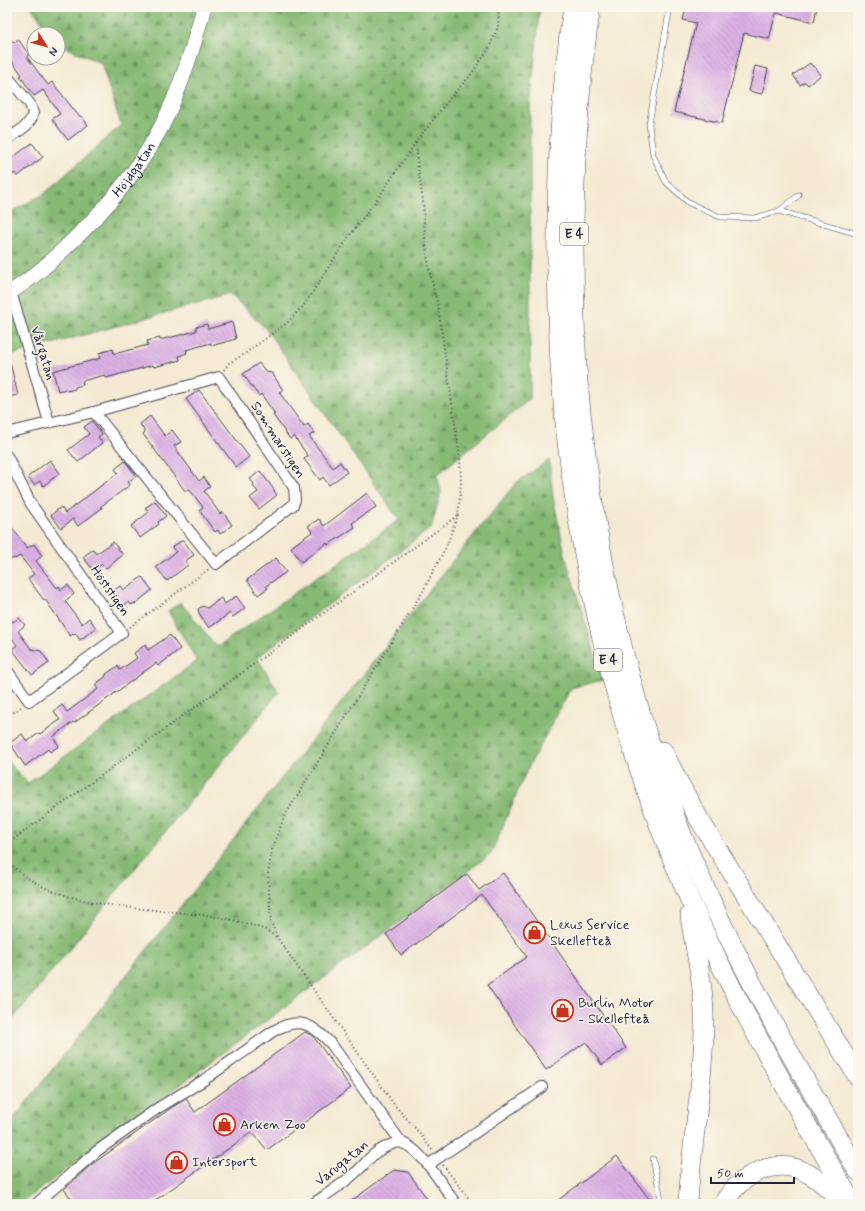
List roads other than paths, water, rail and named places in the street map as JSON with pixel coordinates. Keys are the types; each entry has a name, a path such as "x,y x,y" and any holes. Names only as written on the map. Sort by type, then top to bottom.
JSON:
{"highway":[{"name":"E 4","path":"573,7 561,125 557,205 558,330 561,381 570,470 596,614 611,674 646,787 666,842 707,939 749,1021 853,1204"},
{"name":"E 4","path":"591,7 580,89 577,138 574,281 578,380 588,470 598,537 607,582 628,671 667,795 687,848 713,907 741,963 858,1171"},
{"path":"628,671 656,736 680,785 858,1078"},
{"path":"688,895 704,1013 704,1046 690,1168 688,1204"},
{"path":"723,1204 734,1189 746,1177 758,1170 779,1166 790,1166 808,1174 826,1186 844,1204"}],"street":[{"name":"Höjdgatan","path":"9,293 45,267 104,208 129,177 154,140 171,105 204,7"},
{"path":"7,76 30,104 33,112 31,119 26,126 7,140"},
{"name":"Vårgatan","path":"9,293 49,422"},
{"name":"Sommarstigen","path":"219,377 294,488 294,505 216,564 94,412 219,377"},
{"path":"7,433 94,412"},
{"name":"Höststigen","path":"7,456 31,504 122,633 29,700 7,670"},
{"path":"36,1204 97,1151 158,1108 204,1080 272,1032 282,1026 293,1023 306,1024 320,1033 332,1045 401,1142 410,1146 418,1153 456,1204"},
{"path":"428,1166 542,1087"},
{"name":"Varugatan","path":"313,1204 355,1174 376,1152 401,1142"}],"lane":[{"path":"670,7 649,124 653,155 666,182 689,203 720,217 755,218 779,211 799,195"},
{"path":"779,211 858,234"},
{"path":"653,1159 662,1204"}],"place":[{"name":"Lexus Service Skellefteå","path":"534,933"},
{"name":"Burlin Motor - Skellefteå","path":"562,1011"},
{"name":"Arken Zoo","path":"224,1125"},
{"name":"Intersport","path":"176,1162"}]}
